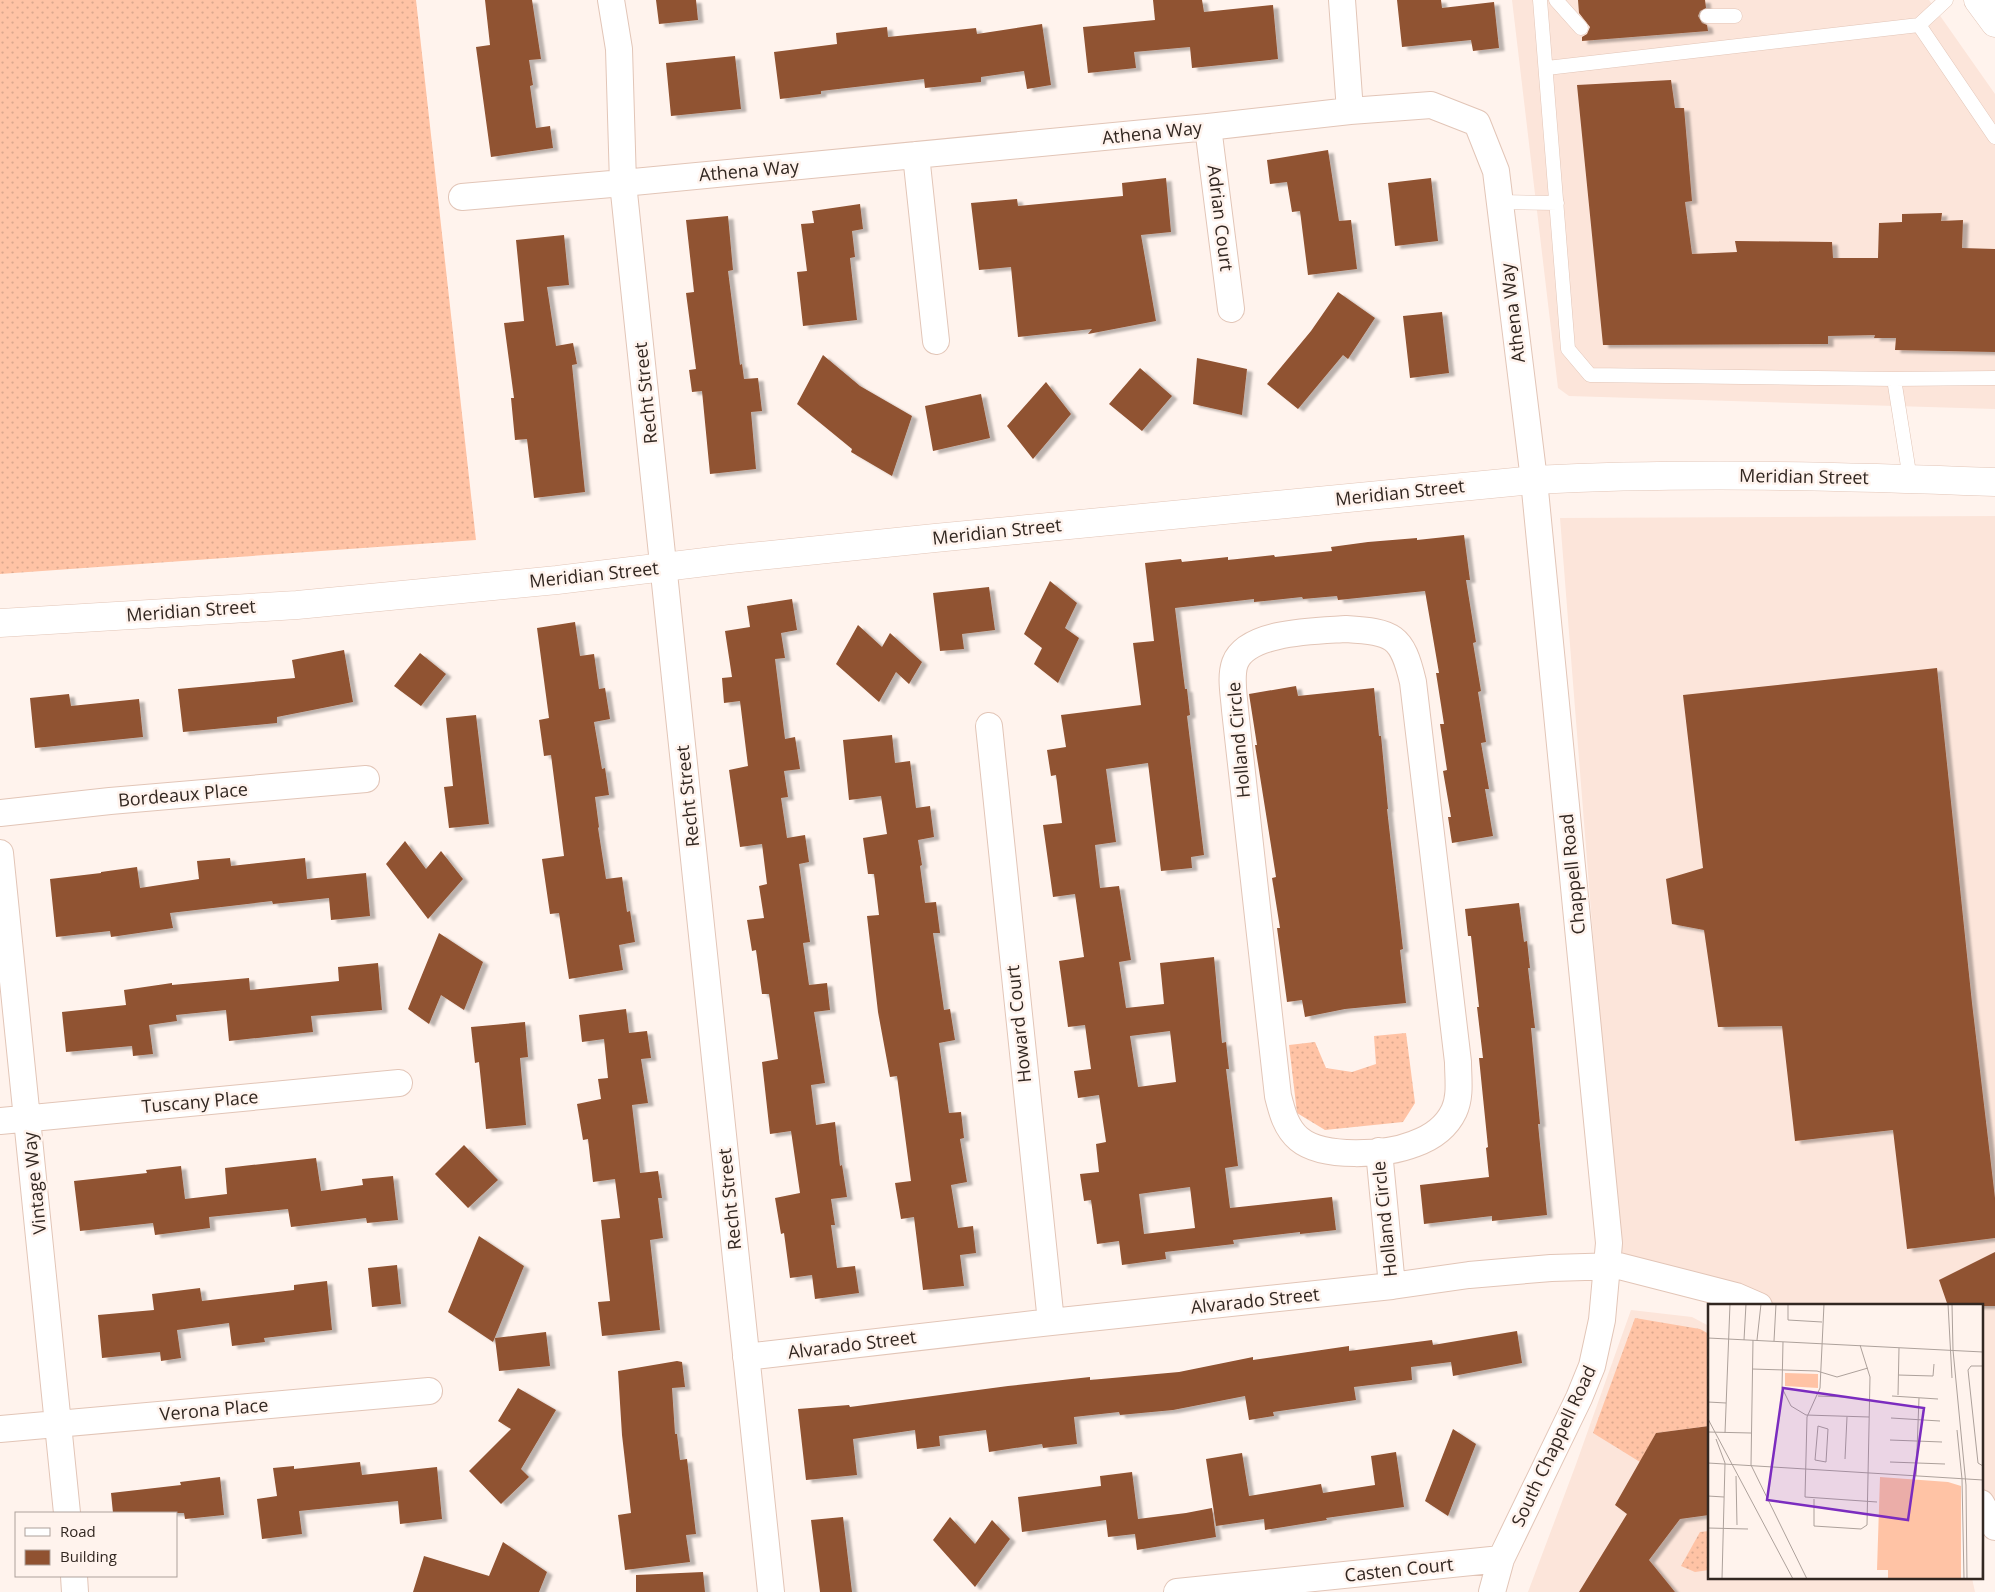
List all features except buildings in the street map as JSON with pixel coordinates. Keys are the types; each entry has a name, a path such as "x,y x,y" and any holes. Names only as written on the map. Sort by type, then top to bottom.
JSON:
{"street":[{"name":"Recht Street","path":"611,0 619,49 624,183 772,1592"},
{"path":"1342,0 1350,111"},
{"path":"1978,0 1995,23"},
{"name":"Athena Way","path":"462,197 1208,127 1350,111 1432,105 1477,123 1496,171 1534,480"},
{"name":"Adrian Court","path":"1208,127 1231,309"},
{"path":"916,155 936,341"},
{"name":"Meridian Street","path":"0,623 297,605 557,580 945,537 1534,480 1616,476 1754,476 1995,482"},
{"name":"Chappell Road","path":"1534,480 1609,1243 1607,1268"},
{"name":"Holland Circle","path":"1346,629 1386,634 1402,646 1408,659 1413,682 1458,1062 1459,1092 1454,1110 1444,1126 1435,1134 1413,1144 1378,1152 1357,1153 1320,1149 1311,1146 1301,1140 1289,1127 1284,1119 1278,1096 1234,710 1233,673 1236,662 1248,648 1257,642 1285,635 1346,629"},
{"name":"Howard Court","path":"989,726 1051,1322"},
{"name":"Bordeaux Place","path":"0,813 366,779"},
{"name":"Vintage Way","path":"0,853 68,1512"},
{"name":"Tuscany Place","path":"0,1121 399,1083"},
{"name":"Holland Circle","path":"1378,1152 1392,1286"},
{"name":"Alvarado Street","path":"746,1357 1392,1286 1470,1275 1533,1270 1619,1266 1736,1296 1754,1304"},
{"name":"South Chappell Road","path":"1492,1592 1501,1559 1579,1398 1592,1366 1602,1320 1607,1268"},
{"name":"Verona Place","path":"0,1429 429,1391"},
{"path":"1982,1505 1995,1527"},
{"name":"Casten Court","path":"1177,1592 1501,1559"},
{"path":"74,1577 75,1592"}],"lane":[{"path":"1540,0 1568,349 1590,375 1894,379 1995,378"},
{"path":"1556,0 1581,28"},
{"path":"1546,68 1919,25 1946,0"},
{"path":"1707,16 1735,16"},
{"path":"1919,25 1995,137"},
{"path":"1500,202 1557,203"},
{"path":"1894,379 1910,479"}],"shaded area":[{"path":"0,0 416,0 476,540 0,574"},
{"path":"1512,0 1929,0 1995,94 1995,409 1569,396 1558,388"},
{"path":"1995,516 1995,1530 1982,1504 1982,1304 1746,1304 1619,1266 1560,518"},
{"path":"1406,1033 1415,1103 1403,1122 1325,1130 1297,1113 1289,1045 1315,1042 1326,1068 1352,1072 1376,1064 1374,1036"},
{"path":"1631,1310 1692,1317 1708,1325 1708,1580 1972,1580 1975,1592 1528,1592"},
{"path":"1635,1318 1700,1329 1708,1333 1708,1426 1656,1433 1640,1462 1593,1433"},
{"path":"1708,1531 1708,1570 1695,1572 1681,1566 1700,1532"}]}
